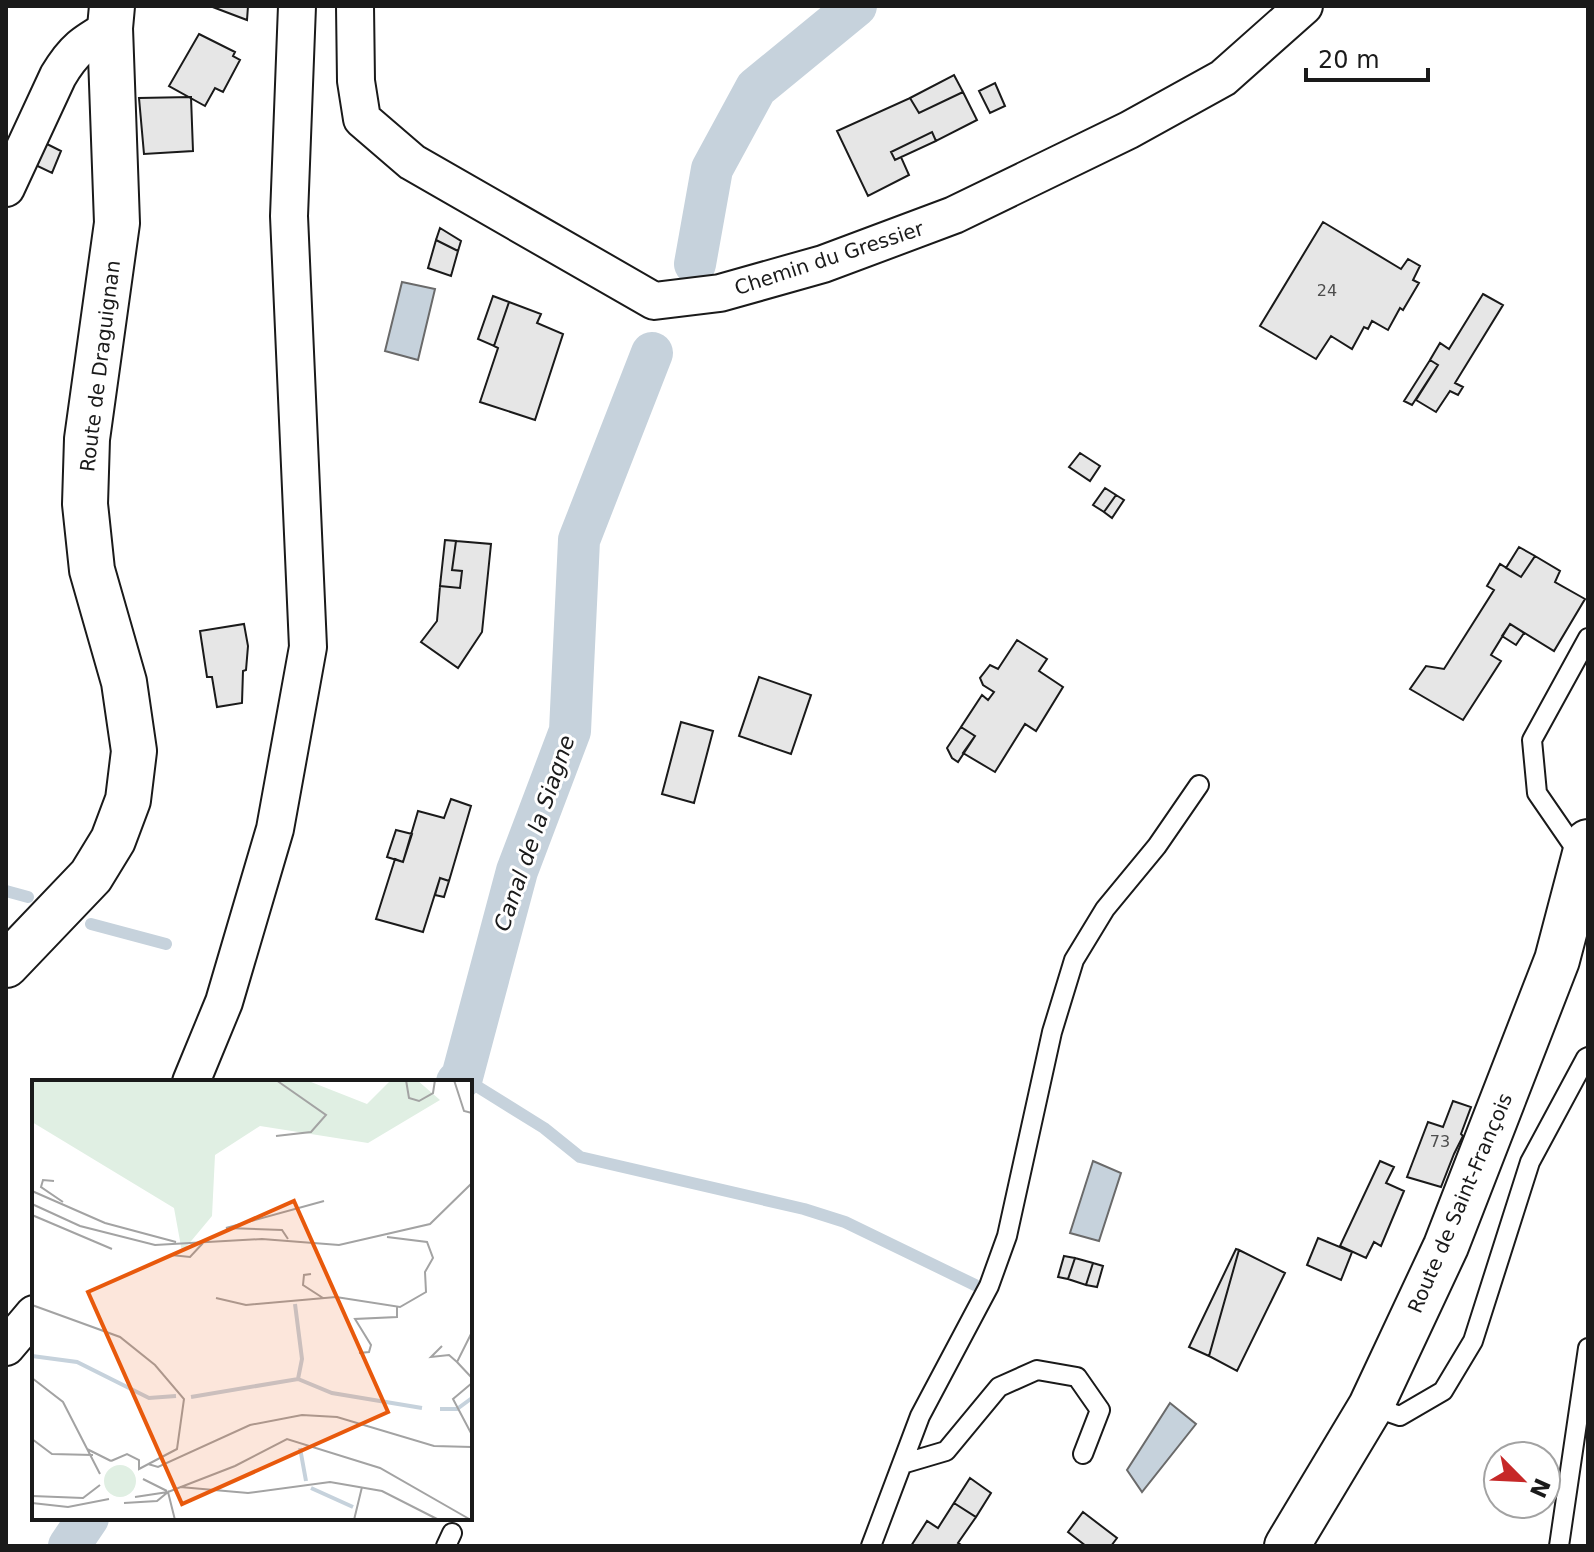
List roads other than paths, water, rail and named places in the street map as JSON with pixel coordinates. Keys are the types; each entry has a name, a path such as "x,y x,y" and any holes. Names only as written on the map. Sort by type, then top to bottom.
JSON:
{"main road":[{"name":"Route de Draguignan","path":"6,965 91,876 113,840 128,800 134,751 124,682 92,570 85,504 87,439 117,223 111,17"},
{"name":"Route de Saint-François","path":"1287,1546 1371,1406 1446,1246 1557,960 1586,851"}],"street":[{"path":"192,1080 224,1002 275,829 308,647 289,216 297,6"},
{"name":"Chemin du Gressier","path":"355,6 356,81 362,119 412,162 654,301 720,293 823,264 954,215 1129,130 1223,78 1304,6"},
{"path":"6,188 68,58 111,17"},
{"path":"6,1347 32,1316"}],"lane":[{"path":"1586,851 1537,793 1532,740 1588,638"},
{"path":"871,1546 920,1416 989,1286 1007,1236 1052,1032 1074,960 1105,909 1157,846 1199,785"},
{"path":"1371,1406 1400,1416 1443,1391 1473,1341 1530,1162 1588,1057"},
{"path":"1559,1546 1588,1348"},
{"path":"902,1464 946,1451 999,1387 1037,1370 1077,1377 1100,1410 1083,1454"}],"waterway":[{"name":"Canal de la Siagne","path":"695,264 712,169 756,88 856,6"},
{"name":"Canal de la Siagne","path":"459,1080 517,871 570,731 579,540 652,353"},
{"path":"6,891 28,897"},
{"path":"91,924 166,944"},
{"path":"462,1077 467,1080"},
{"path":"472,1083 544,1128 580,1157 804,1209 845,1222 975,1285"},
{"name":"Canal de la Siagne","path":"69,1546 87,1520"}]}
